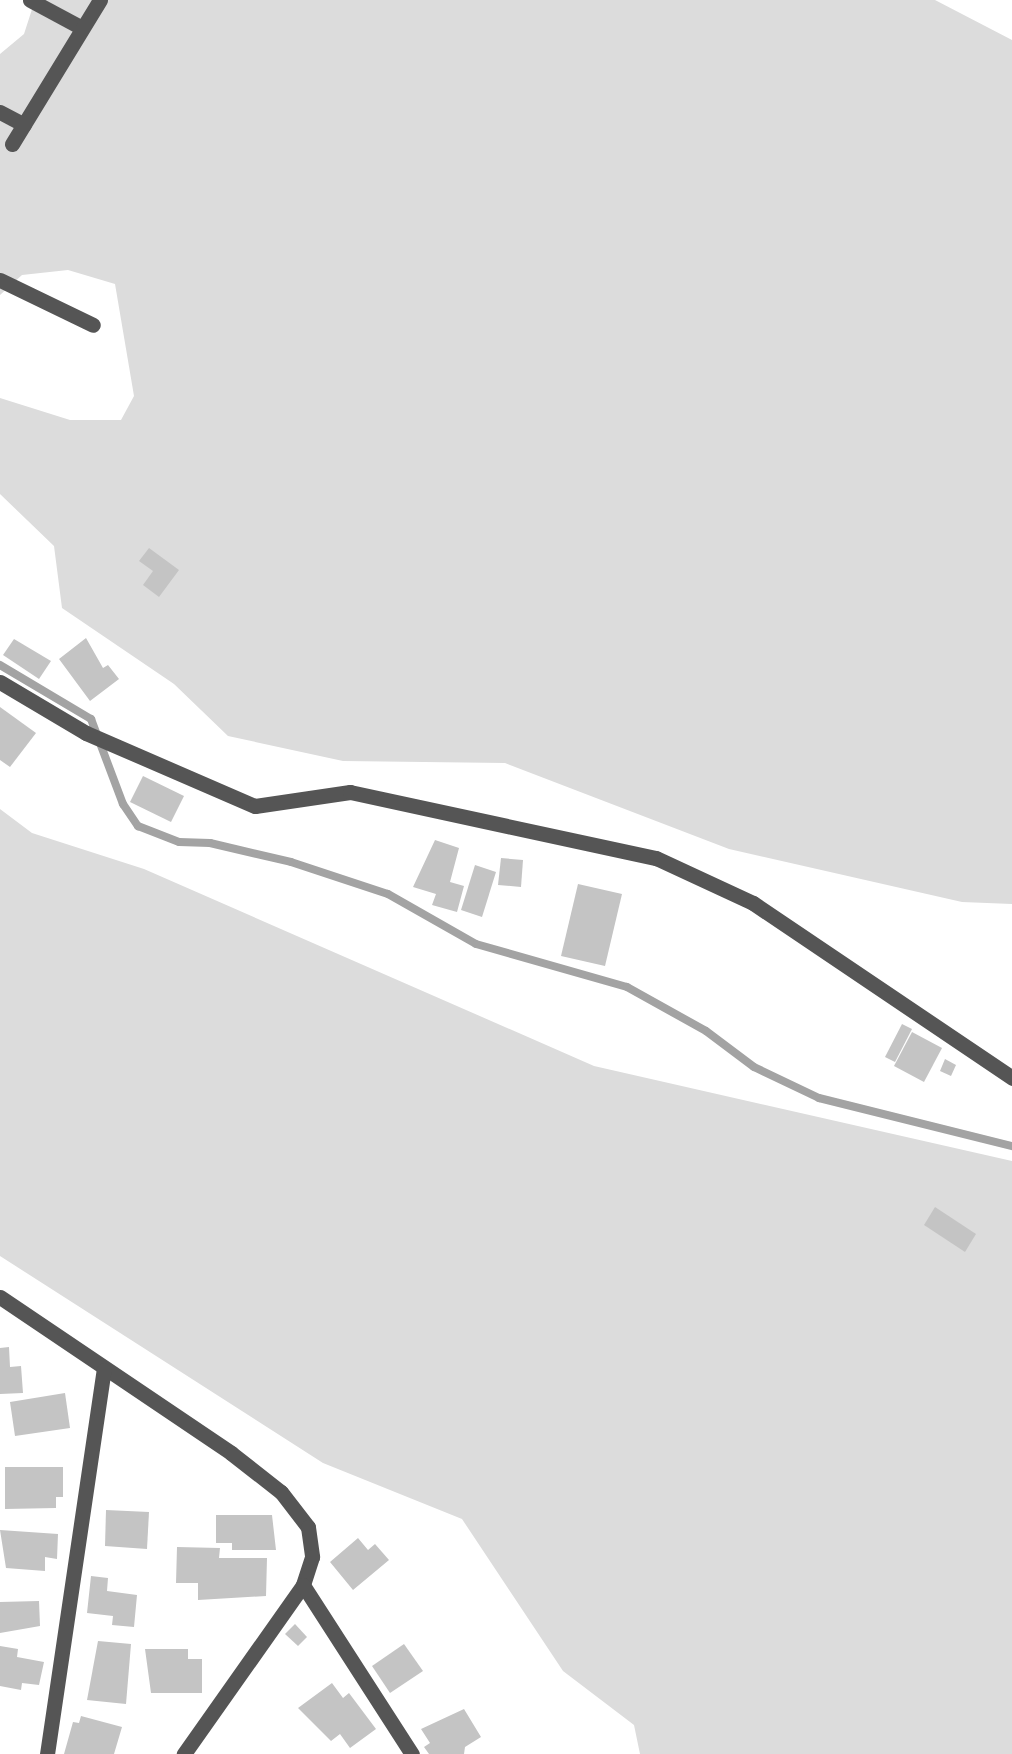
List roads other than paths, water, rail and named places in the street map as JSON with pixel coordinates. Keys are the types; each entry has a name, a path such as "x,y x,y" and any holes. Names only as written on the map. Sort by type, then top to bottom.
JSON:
{"street":[{"path":"30,0 82,28"},
{"path":"12,144 100,0"},
{"path":"0,112 24,125"},
{"path":"0,280 93,325"},
{"path":"0,682 86,733 255,806 351,792 656,858 753,903 1012,1078"},
{"path":"0,1297 104,1370 231,1453 300,1511 312,1557 303,1585 184,1754"},
{"path":"47,1754 104,1370"},
{"path":"303,1585 412,1754"}],"waterway":[{"path":"0,665 91,719 123,804 138,826 179,842 210,843 291,862 388,894 476,944 627,987 706,1031 754,1067 819,1098 1012,1146"}]}
